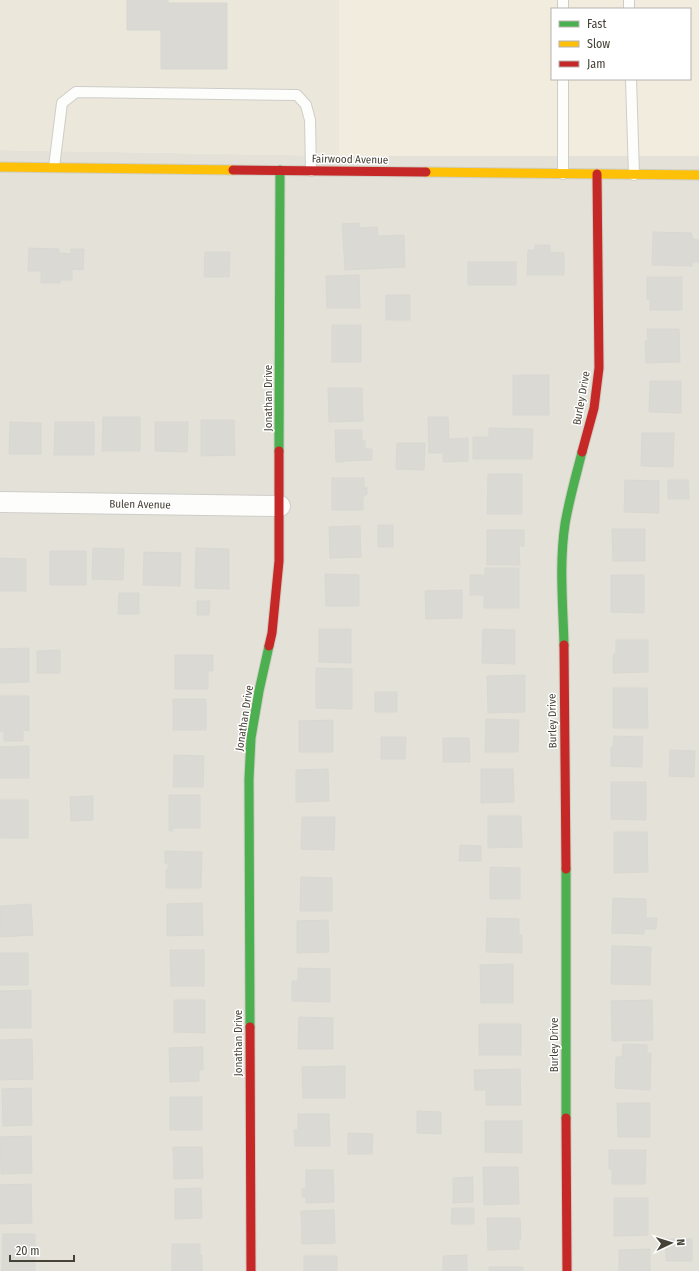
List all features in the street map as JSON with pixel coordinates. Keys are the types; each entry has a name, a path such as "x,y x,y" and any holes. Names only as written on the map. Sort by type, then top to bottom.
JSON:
{"street":[{"name":"Fairwood Avenue","path":"0,167 699,175"},
{"name":"Jonathan Drive","path":"251,1271 249,779 252,738 259,691 272,633 280,561 280,170"},
{"name":"Burley Drive","path":"567,1271 565,722 562,558 565,524 572,490 594,408 599,368 597,174"},
{"name":"Bulen Avenue","path":"0,502 280,506"}],"lane":[{"path":"563,80 563,174"},
{"path":"631,80 634,175"},
{"path":"54,167 62,103 76,92 297,95 306,105 310,120 311,171"}],"shaded area":[{"path":"0,0 339,0 339,156 0,150"},
{"path":"339,0 699,0 699,156 339,156"},
{"path":"0,150 339,156 699,156 699,1271 0,1271"}],"building":[{"path":"127,0 168,0 168,3 227,3 227,69 161,69 161,30 127,30"},
{"path":"359,223 360,228 377,227 378,236 404,235 405,267 345,270 342,224"},
{"path":"653,232 691,233 693,239 699,240 699,262 692,262 692,266 652,265"},
{"path":"535,245 550,245 550,252 564,253 564,275 527,275 528,250 535,250"},
{"path":"29,248 59,249 59,253 71,254 71,249 84,249 83,270 72,269 72,280 60,280 60,283 41,283 41,271 28,271"},
{"path":"205,252 230,252 229,277 204,277"},
{"path":"468,262 516,262 516,285 468,285"},
{"path":"359,275 360,308 327,308 326,276"},
{"path":"647,277 682,277 682,310 650,310 650,300 647,299"},
{"path":"386,295 410,295 410,320 386,320"},
{"path":"332,325 361,325 361,362 332,362"},
{"path":"647,329 679,329 680,362 646,363 645,341 648,341"},
{"path":"513,375 549,375 549,415 513,415"},
{"path":"650,381 681,381 681,413 649,412"},
{"path":"328,388 362,388 363,421 329,422"},
{"path":"103,417 140,417 140,451 102,451"},
{"path":"428,417 448,417 449,439 468,438 468,461 443,462 443,453 429,453"},
{"path":"201,420 234,420 235,455 201,456"},
{"path":"10,422 41,423 41,454 9,454"},
{"path":"55,422 94,422 94,455 54,455"},
{"path":"155,422 188,422 187,452 155,451"},
{"path":"489,428 533,429 532,459 473,459 473,437 489,437"},
{"path":"335,430 362,430 362,441 365,441 365,449 372,449 372,460 336,462"},
{"path":"642,433 674,433 673,467 641,466"},
{"path":"397,443 425,443 424,470 396,469"},
{"path":"488,474 522,474 522,514 487,514"},
{"path":"332,478 364,478 364,489 367,487 367,494 363,497 363,510 332,510"},
{"path":"625,480 659,481 659,513 624,512"},
{"path":"668,480 688,480 689,499 668,499"},
{"path":"378,525 393,525 393,547 378,547"},
{"path":"360,526 361,557 330,558 329,527"},
{"path":"612,529 645,529 645,561 613,561"},
{"path":"487,530 524,530 524,546 519,546 520,565 487,565"},
{"path":"93,548 124,549 123,580 92,579"},
{"path":"196,548 229,549 229,589 195,588"},
{"path":"50,551 86,551 86,585 50,585"},
{"path":"144,552 181,553 180,586 143,585"},
{"path":"0,558 26,559 26,591 0,591"},
{"path":"485,568 519,568 519,608 484,608 484,595 470,595 470,575 485,575"},
{"path":"325,574 359,575 359,606 326,606"},
{"path":"611,575 644,575 644,613 611,612"},
{"path":"462,590 462,618 426,619 425,591"},
{"path":"119,593 139,593 139,614 118,614"},
{"path":"197,601 210,601 209,615 197,615"},
{"path":"319,629 351,629 351,663 319,662"},
{"path":"483,629 515,630 515,664 482,663"},
{"path":"616,640 648,640 648,672 613,673 613,655 616,653"},
{"path":"29,648 29,682 0,683 0,649"},
{"path":"60,650 60,673 37,673 37,651"},
{"path":"175,655 213,655 213,671 208,671 208,689 175,689"},
{"path":"316,668 352,669 352,709 316,708"},
{"path":"525,675 525,712 488,713 487,676"},
{"path":"613,688 647,688 648,728 613,728"},
{"path":"375,692 397,692 397,712 375,712"},
{"path":"0,696 29,696 29,731 23,730 23,741 4,741 4,731 0,731"},
{"path":"173,699 206,699 206,730 173,730"},
{"path":"486,719 519,720 518,752 485,752"},
{"path":"333,720 333,752 299,752 299,721"},
{"path":"614,736 643,737 642,767 611,766 611,747 613,747"},
{"path":"381,737 406,737 405,759 381,759"},
{"path":"443,738 469,738 470,762 443,762"},
{"path":"29,746 29,778 0,778 0,747"},
{"path":"670,750 695,751 694,777 669,776"},
{"path":"174,755 204,756 203,787 173,787"},
{"path":"328,769 329,801 296,802 296,770"},
{"path":"481,769 513,769 514,802 481,803"},
{"path":"611,782 646,782 646,820 611,819"},
{"path":"169,795 200,795 200,828 173,828 173,831 169,831"},
{"path":"93,796 93,820 71,821 70,797"},
{"path":"0,800 28,800 28,838 0,838"},
{"path":"488,816 521,816 522,847 488,848"},
{"path":"302,817 335,817 334,850 301,849"},
{"path":"614,832 647,832 648,872 614,873"},
{"path":"460,845 481,846 481,861 459,861"},
{"path":"165,851 202,852 201,888 166,888 166,870 168,869 168,863 165,863"},
{"path":"490,867 520,868 520,899 490,899"},
{"path":"301,877 332,878 332,911 300,911"},
{"path":"613,898 646,899 646,918 657,918 656,929 644,929 644,934 612,933"},
{"path":"202,903 203,935 167,936 167,904"},
{"path":"31,904 33,935 1,937 0,906"},
{"path":"487,918 519,919 519,935 522,935 522,953 486,952"},
{"path":"328,920 329,952 297,953 297,921"},
{"path":"612,946 651,947 650,985 611,984"},
{"path":"170,950 204,950 204,986 171,986"},
{"path":"0,953 28,953 28,985 0,985"},
{"path":"513,964 513,1003 481,1003 480,965"},
{"path":"298,968 330,969 330,1002 292,1001 292,981 298,981"},
{"path":"31,990 31,1028 0,1028 0,991"},
{"path":"174,1000 205,1000 205,1033 174,1032"},
{"path":"652,1000 653,1040 612,1041 611,1001"},
{"path":"299,1017 333,1018 333,1049 298,1049"},
{"path":"479,1024 521,1024 521,1055 479,1055"},
{"path":"32,1039 33,1079 0,1080 0,1040"},
{"path":"623,1044 647,1045 647,1053 651,1053 650,1090 615,1088 616,1057 622,1057"},
{"path":"203,1047 203,1070 199,1070 199,1081 170,1082 169,1048"},
{"path":"345,1066 345,1098 303,1098 302,1067"},
{"path":"520,1069 521,1105 486,1105 486,1090 475,1090 474,1070"},
{"path":"31,1088 32,1125 3,1126 2,1089"},
{"path":"170,1097 202,1097 202,1130 170,1130"},
{"path":"617,1103 650,1103 650,1137 618,1137"},
{"path":"417,1111 441,1112 441,1134 417,1133"},
{"path":"298,1114 329,1114 330,1146 295,1146 294,1130 298,1130"},
{"path":"485,1121 522,1121 522,1153 485,1152"},
{"path":"348,1133 373,1134 372,1154 348,1154"},
{"path":"31,1136 32,1173 1,1174 0,1137"},
{"path":"173,1147 202,1147 203,1178 174,1179"},
{"path":"609,1150 646,1150 645,1184 612,1184 612,1169 609,1169"},
{"path":"483,1167 518,1167 519,1204 484,1205"},
{"path":"306,1170 333,1170 334,1202 306,1203 306,1197 302,1197 302,1189 306,1189"},
{"path":"473,1177 473,1202 453,1203 453,1178"},
{"path":"31,1184 32,1223 0,1224 0,1185"},
{"path":"201,1188 202,1218 175,1219 175,1189"},
{"path":"614,1198 648,1198 648,1235 614,1236"},
{"path":"452,1208 474,1208 474,1224 451,1224"},
{"path":"334,1210 335,1243 302,1244 301,1211"},
{"path":"487,1218 520,1218 521,1239 519,1239 519,1249 488,1250"},
{"path":"3,1234 35,1234 35,1271 2,1271"},
{"path":"666,1239 692,1239 692,1261 666,1261"},
{"path":"172,1244 200,1244 202,1271 172,1271"},
{"path":"650,1249 650,1271 619,1271 619,1250"},
{"path":"467,1255 467,1271 443,1271 443,1256"},
{"path":"304,1256 337,1256 337,1271 304,1271"},
{"path":"489,1267 523,1267 523,1271 489,1271"}],"traffic: fast":[{"path":"279,451 280,170"},
{"path":"564,645 562,584 563,539 568,506 582,452"},
{"path":"250,1027 249,779 251,738 269,646"},
{"path":"566,869 566,1118"}],"traffic: slow":[{"path":"0,167 233,170"},
{"path":"426,172 699,175"}],"traffic: jam":[{"path":"233,170 426,172"},
{"path":"582,452 594,408 599,368 597,174"},
{"path":"269,646 272,633 279,561 279,451"},
{"path":"564,645 566,869"},
{"path":"250,1027 251,1271"},
{"path":"566,1118 567,1271"}]}
